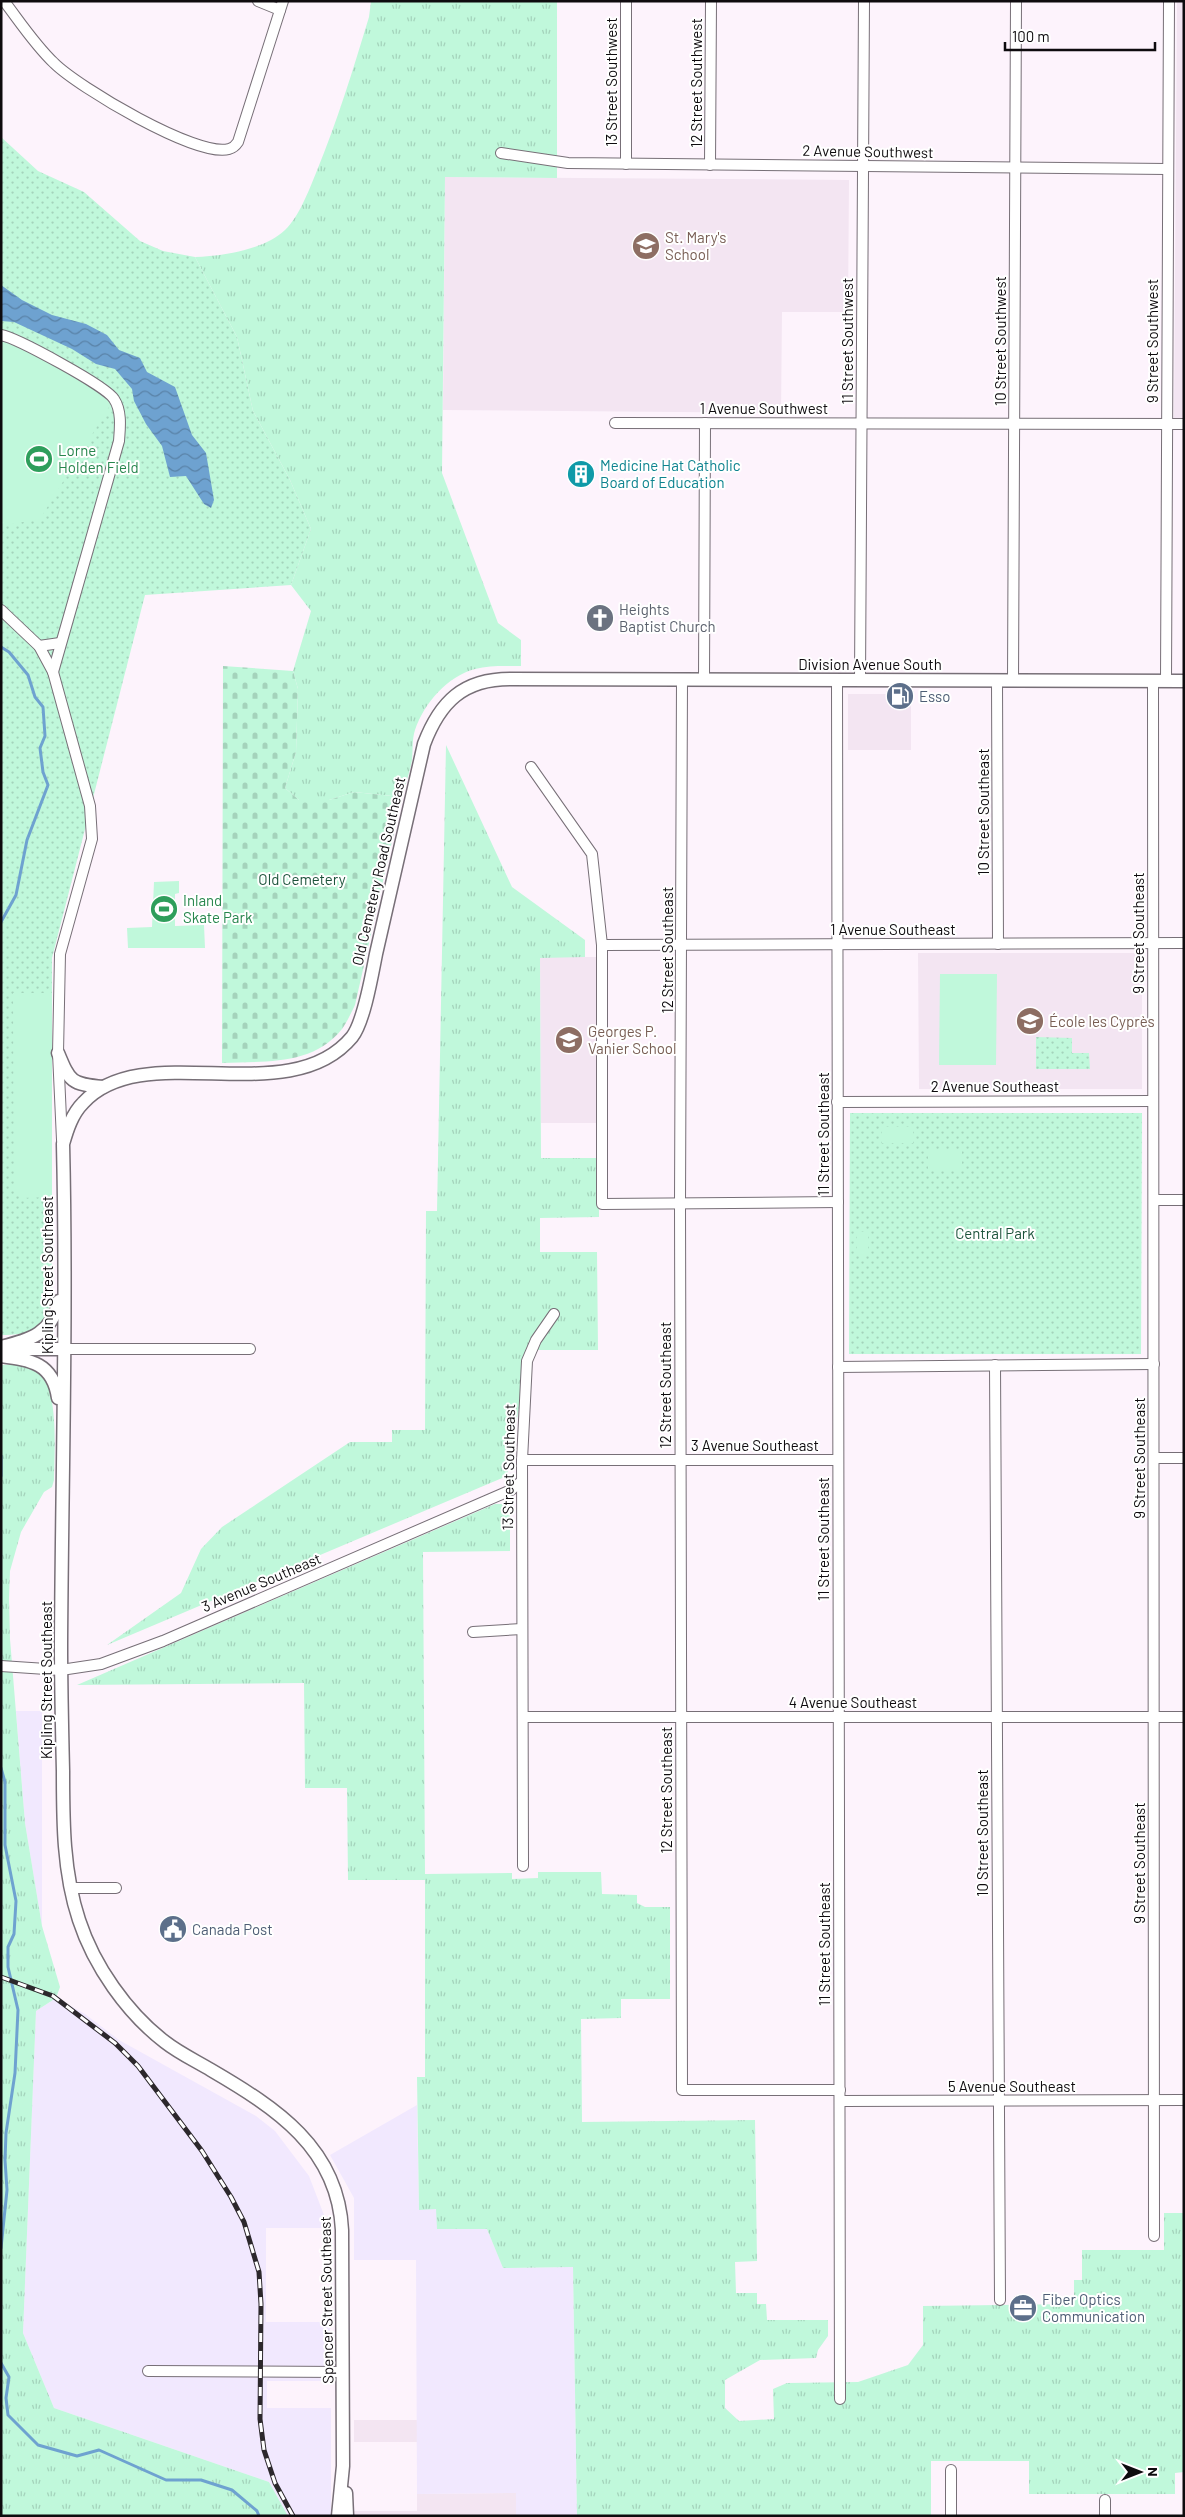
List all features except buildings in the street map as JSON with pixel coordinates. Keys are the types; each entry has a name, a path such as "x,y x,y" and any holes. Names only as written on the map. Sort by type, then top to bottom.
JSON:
{"street":[{"path":"4,1 54,64 84,86 178,138 220,149 230,149 238,142 282,6 258,1"},
{"name":"13 Street Southwest","path":"626,1 626,164"},
{"name":"12 Street Southwest","path":"710,164 711,1"},
{"name":"11 Street Southwest","path":"860,680 864,1"},
{"name":"10 Street Southwest","path":"1013,681 1016,1"},
{"name":"9 Street Southwest","path":"1159,681 1166,424 1169,1"},
{"name":"2 Avenue Southwest","path":"501,153 568,163 1167,169"},
{"path":"1,336 9,337 95,383 114,399 120,420 119,441 52,672"},
{"name":"1 Avenue Southwest","path":"614,423 1184,424"},
{"path":"704,680 705,423"},
{"name":"Kipling Street Southeast","path":"1,610 39,646 52,672 90,806 93,824 92,839 60,954 58,1053 63,1159 61,1670 64,1834 71,1888"},
{"path":"39,646 60,644"},
{"name":"Division Avenue South","path":"556,679 1184,681"},
{"name":"Old Cemetery Road Southeast","path":"103,1087 117,1080 143,1076 270,1072 309,1066 333,1053 353,1036 362,1012 373,968 424,744 430,727 446,703 458,693 488,680 556,679"},
{"name":"12 Street Southeast","path":"682,680 680,1204 682,2090 840,2090"},
{"name":"11 Street Southeast","path":"837,680 840,2399"},
{"name":"10 Street Southeast","path":"998,681 998,944"},
{"name":"9 Street Southeast","path":"1154,2236 1153,943 1159,681"},
{"path":"531,767 592,854 602,945 602,1204 838,1202"},
{"name":"1 Avenue Southeast","path":"602,945 1184,943"},
{"path":"58,1053 67,1077 76,1084 103,1087"},
{"path":"63,1159 63,1144 76,1112 88,1098 103,1087"},
{"name":"2 Avenue Southeast","path":"838,1102 1153,1101"},
{"path":"1154,1200 1184,1200"},
{"path":"1,1348 32,1338 49,1325 55,1315 63,1289"},
{"name":"13 Street Southeast","path":"523,1866 522,1460 526,1361 536,1340 554,1314"},
{"path":"1,1348 250,1349"},
{"path":"1,1356 33,1362 44,1367 53,1380 58,1393 62,1420"},
{"path":"838,1367 1154,1364"},
{"name":"10 Street Southeast","path":"995,1365 1000,2300"},
{"path":"1154,1458 1184,1458"},
{"name":"3 Avenue Southeast","path":"522,1460 838,1460"},
{"name":"3 Avenue Southeast","path":"4,1666 61,1670 101,1664 163,1641 511,1490 522,1481"},
{"path":"473,1632 522,1629"},
{"name":"4 Avenue Southeast","path":"523,1717 1184,1717"},
{"path":"71,1888 116,1888"},
{"name":"Spencer Street Southeast","path":"71,1888 79,1920 92,1951 106,1976 142,2020 165,2043 253,2094 276,2111 298,2130 325,2169 341,2208 343,2466 347,2516"},
{"name":"5 Avenue Southeast","path":"840,2101 1184,2100"},
{"path":"148,2372 343,2372"},
{"name":"Spencer Street Southeast","path":"338,2516 343,2466"},
{"path":"951,2470 951,2516"},
{"path":"1105,2516 1106,2500"}],"shaded area":[{"path":"1177,1 1184,1 1184,419 1174,419"},
{"name":"St. Mary's School","path":"445,177 849,180 848,312 782,312 781,413 443,410"},
{"path":"848,694 911,694 911,750 848,750"},
{"name":"École les Cyprès","path":"918,953 1142,953 1142,1089 919,1089"},
{"name":"Georges P. Vanier School","path":"540,957 597,957 598,1123 541,1123"},
{"path":"16,1711 42,1711 42,1926 25,1823"},
{"path":"56,1998 85,2014 119,2040 256,2116 275,2131 309,2176 329,2228 266,2228 266,2322 330,2322 330,2381 267,2381 267,2408 331,2408 331,2516 288,2516 269,2482 54,2408 23,2333 36,2011"},
{"path":"417,2105 419,2209 436,2209 487,2229 503,2268 573,2267 577,2516 516,2516 516,2493 417,2494 416,2260 354,2260 354,2198 330,2155"},
{"path":"354,2420 417,2420 417,2442 354,2442"},
{"path":"516,2493 516,2516 354,2516 354,2511 417,2511 417,2494"}],"green space":[{"path":"371,1 557,1 557,178 445,177 442,473 498,623 521,640 521,666 492,666 475,669 456,678 438,692 424,710 415,730 412,760 402,797 354,792 329,800 299,800 285,788 296,752 298,689 293,671 311,611 291,585 311,529 290,480 253,411 237,337 195,257 242,251 266,243 285,230 295,218 324,154 338,115 369,17"},
{"path":"1,137 38,171 84,192 140,241 163,251 195,257 237,337 253,411 290,480 311,529 291,585 145,595 52,958 52,1298 50,1309 41,1324 29,1332 11,1335 1,1335"},
{"name":"Lorne Holden Field","path":"1,336 9,337 114,399 40,519 1,526"},
{"name":"Old Cemetery","path":"223,666 293,671 298,689 296,752 285,788 299,800 329,800 354,792 402,797 355,1005 342,1029 330,1041 317,1050 287,1059 222,1063"},
{"path":"446,745 512,887 585,940 585,957 540,958 541,1158 599,1158 599,1217 540,1218 540,1252 597,1252 598,1350 529,1350 507,1476 107,1645 181,1593 201,1549 222,1527 350,1442 392,1442 392,1430 425,1430 426,1211 437,1211"},
{"name":"Inland Skate Park","path":"179,881 179,893 175,894 175,926 204,925 205,948 128,948 127,928 152,927 154,882"},
{"path":"940,974 997,974 996,1065 939,1065"},
{"path":"13,993 52,993 52,1197 21,1198 14,1189"},
{"path":"1036,1037 1072,1038 1072,1053 1089,1053 1090,1069 1036,1069"},
{"name":"Central Park","path":"850,1113 1142,1113 1141,1354 849,1354"},
{"path":"882,1127 913,1127 913,1143 882,1143"},
{"path":"928,1149 962,1149 962,1169 928,1169"},
{"path":"857,1232 868,1232 868,1256 857,1256"},
{"path":"1,1365 29,1365 41,1373 48,1385 52,1400 55,1436 54,1480 52,1487 44,1492 21,1532 10,1571 9,1598 10,1639 25,1823 42,1926 60,1987 56,1998 36,2011 23,2333 54,2408 269,2482 288,2516 1,2516"},
{"path":"495,1504 510,1504 510,1551 423,1552 425,1874 512,1873 512,1879 538,1878 538,1872 601,1872 602,1894 637,1895 637,1903 645,1907 670,1907 670,1999 621,1999 621,2018 581,2019 582,2122 755,2120 757,2261 735,2262 736,2293 757,2293 757,2304 766,2304 767,2320 828,2320 828,2336 818,2350 816,2358 760,2360 725,2380 725,2408 739,2421 774,2419 773,2389 787,2383 858,2382 908,2365 923,2345 923,2306 1074,2304 1074,2280 1082,2280 1082,2250 1164,2250 1164,2213 1184,2213 1184,2472 1175,2473 1175,2494 1029,2494 1029,2461 931,2461 931,2516 577,2516 573,2267 503,2268 487,2229 437,2229 436,2209 419,2210 417,2077 425,2077 425,1880 348,1880 347,1788 305,1788 304,1683 77,1685"}],"water":[{"path":"1,285 22,300 52,315 86,324 107,335 119,350 140,358 147,372 175,387 192,435 206,453 214,500 211,508 204,504 186,476 170,477 162,446 146,424 134,401 132,389 115,369 96,364 72,349 14,322 1,321"}],"waterway":[{"path":"1,647 9,652 28,675 35,697 43,707 45,736 40,748 43,772 48,785 27,840 16,895 1,922"},
{"path":"1,1456 1,1476"},
{"path":"1,1768 5,1782 5,1845 16,1901 14,1934 8,1947 8,1967 18,2010 15,2073 6,2133 7,2190 1,2248"},
{"path":"1,2363 9,2377 6,2398 8,2415 38,2445 77,2456 99,2450 166,2480 201,2480 232,2490 257,2511 259,2516"}],"railway":[{"path":"1,1977 53,1996 115,2043 138,2066 202,2151 231,2197 244,2222 259,2272 261,2304 260,2419 264,2450 275,2483 293,2516"}],"place":[{"name":"St. Mary's School","path":"646,246"},
{"name":"Lorne Holden Field","path":"39,459"},
{"name":"Medicine Hat Catholic Board of Education","path":"581,474"},
{"name":"Heights Baptist Church","path":"600,618"},
{"name":"Esso","path":"900,696"},
{"name":"Inland Skate Park","path":"164,909"},
{"name":"École les Cyprès","path":"1030,1021"},
{"name":"Georges P. Vanier School","path":"569,1040"},
{"name":"Canada Post","path":"173,1929"},
{"name":"Fiber Optics Communication","path":"1023,2308"}]}
